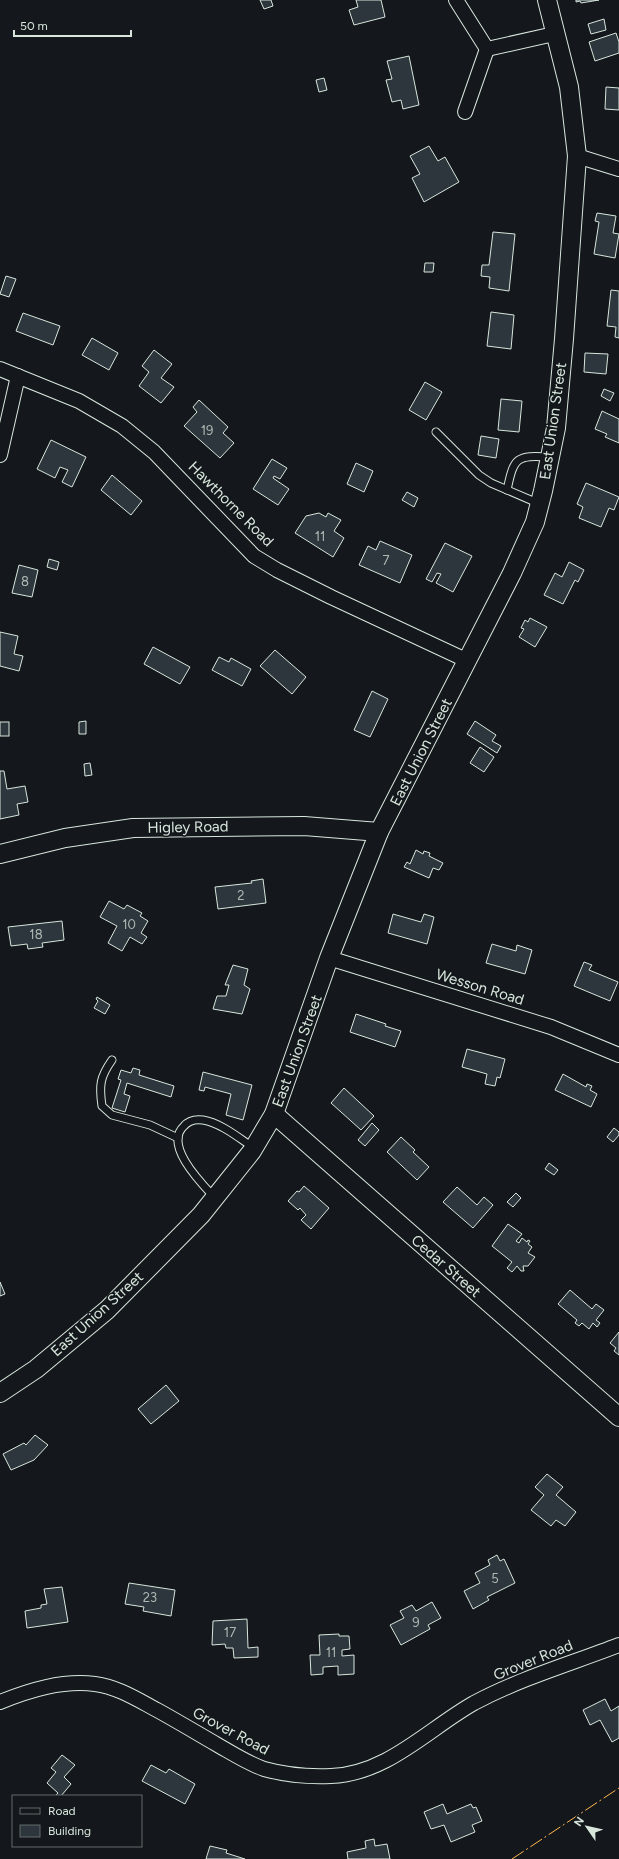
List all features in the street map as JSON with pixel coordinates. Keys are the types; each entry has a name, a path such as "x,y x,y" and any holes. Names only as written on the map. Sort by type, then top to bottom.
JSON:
{"street":[{"path":"456,0 487,49"},
{"name":"East Union Street","path":"0,1393 36,1369 107,1310 201,1215 254,1148 274,1114 329,958 379,832 468,661 512,573 535,522 556,428 577,156 569,87 554,34 547,0"},
{"path":"487,49 554,34"},
{"path":"464,112 487,49"},
{"path":"577,156 619,169"},
{"name":"Hawthorne Road","path":"0,369 79,401 122,426 154,452 254,556 277,570 324,594 468,661"},
{"path":"0,455 18,376"},
{"name":"Higley Road","path":"0,854 65,838 133,828 304,826 379,832"},
{"name":"Wesson Road","path":"329,958 551,1027 619,1055"},
{"name":"Cedar Street","path":"274,1114 619,1417"},
{"name":"Grover Road","path":"0,1702 30,1690 70,1683 97,1684 131,1696 262,1768 287,1774 333,1776 361,1771 398,1754 474,1704 501,1690 548,1670 619,1646"}],"lane":[{"path":"436,432 480,475 491,483 540,504"},
{"path":"507,490 513,466 521,458 528,456 550,457"},
{"path":"112,1060 103,1072 100,1088 102,1106 112,1115 150,1125 178,1138"},
{"path":"215,1198 196,1177 179,1149 178,1138 183,1126 195,1119 205,1120 224,1129 254,1148"}],"building":[{"path":"260,0 271,0 273,6 264,9"},
{"path":"356,0 381,0 385,17 354,25 349,10 358,7"},
{"path":"576,0 599,0 581,3 580,1 576,2"},
{"path":"604,19 606,30 591,34 588,24"},
{"path":"616,33 619,42 619,53 595,61 589,42"},
{"path":"409,56 419,105 403,109 401,100 392,102 386,80 392,79 387,61"},
{"path":"324,78 327,90 319,92 316,80"},
{"path":"606,87 619,88 619,110 605,109"},
{"path":"429,146 438,161 445,157 459,182 424,202 412,178 420,174 410,156"},
{"path":"597,213 616,216 613,233 619,234 615,258 594,254 599,222 595,221"},
{"path":"493,232 515,234 509,291 489,288 490,277 481,276 482,265 489,265"},
{"path":"425,263 434,263 433,272 424,272"},
{"path":"6,276 16,279 9,297 0,294"},
{"path":"611,290 619,291 619,338 615,337 616,327 607,326"},
{"path":"491,312 514,315 511,349 487,346"},
{"path":"23,313 60,326 53,345 16,331"},
{"path":"92,338 118,353 109,370 82,355"},
{"path":"154,350 172,364 161,378 174,387 161,403 139,386 149,372 142,366"},
{"path":"585,353 608,354 606,374 584,372"},
{"path":"425,382 442,392 426,420 409,410"},
{"path":"604,389 614,393 610,401 601,396"},
{"path":"501,399 522,401 519,432 498,430"},
{"path":"199,400 228,427 223,433 234,443 220,458 184,426 197,412 193,407"},
{"path":"602,411 619,419 619,443 605,437 607,434 595,429"},
{"path":"481,436 499,439 496,458 478,455"},
{"path":"51,440 86,457 72,487 62,482 68,470 60,467 55,478 37,469"},
{"path":"272,459 287,468 280,479 274,476 273,478 289,489 278,505 253,489"},
{"path":"356,463 373,471 364,492 347,484"},
{"path":"112,475 142,501 131,515 101,490"},
{"path":"586,483 619,497 614,510 609,508 601,527 579,518 583,507 577,504"},
{"path":"407,492 418,498 414,507 402,500"},
{"path":"319,513 326,517 328,513 341,520 334,531 344,538 333,557 295,533 306,516"},
{"path":"380,541 412,555 400,583 359,565 368,546 376,550"},
{"path":"445,543 472,556 453,592 436,583 441,574 437,573 432,582 426,579"},
{"path":"49,559 59,562 57,570 47,567"},
{"path":"569,562 584,570 578,582 575,580 563,604 544,595 555,573 562,577"},
{"path":"19,565 38,570 32,597 12,593"},
{"path":"530,618 547,627 535,647 519,637 524,629 521,628 525,620 528,622"},
{"path":"0,632 18,636 14,654 23,656 19,671 0,666"},
{"path":"153,647 190,667 180,684 144,664"},
{"path":"275,650 306,677 292,694 260,666"},
{"path":"219,657 229,662 231,658 251,669 242,686 212,670"},
{"path":"372,691 388,699 370,737 354,730"},
{"path":"86,721 86,734 79,734 79,722"},
{"path":"475,721 496,735 492,741 501,746 497,753 467,734"},
{"path":"0,722 9,722 9,736 0,736"},
{"path":"480,747 494,757 484,772 470,763"},
{"path":"90,763 92,775 85,776 84,764"},
{"path":"0,771 4,771 7,789 25,786 28,802 17,804 19,815 0,819"},
{"path":"416,850 423,854 424,851 430,853 429,856 443,863 439,870 433,868 429,878 404,867 407,862 410,864"},
{"path":"263,879 266,903 218,909 215,887 252,883 251,881"},
{"path":"109,901 124,909 127,905 142,913 140,916 148,921 141,933 147,937 142,944 130,937 122,951 108,943 117,926 100,917"},
{"path":"393,914 421,922 424,914 434,917 427,944 388,933"},
{"path":"62,921 64,940 42,943 43,947 28,949 27,944 11,946 8,927"},
{"path":"492,944 516,951 517,945 532,950 525,974 486,963"},
{"path":"584,962 592,965 589,970 618,982 610,1001 574,986"},
{"path":"233,965 248,969 244,985 250,989 242,1014 213,1009 217,996 226,996 229,985 225,985"},
{"path":"97,997 110,1005 105,1014 94,1008 98,1001 96,999"},
{"path":"356,1014 386,1024 385,1026 401,1031 395,1047 350,1032"},
{"path":"467,1049 505,1059 500,1078 497,1077 495,1086 485,1084 487,1074 462,1067"},
{"path":"133,1068 140,1070 139,1075 174,1086 171,1097 127,1083 124,1094 130,1096 125,1112 112,1108 121,1080 118,1079 121,1070 131,1073"},
{"path":"203,1072 252,1085 243,1120 226,1115 231,1094 205,1087 204,1091 199,1090"},
{"path":"563,1074 586,1087 587,1084 592,1086 590,1090 597,1094 591,1107 555,1090"},
{"path":"344,1088 374,1116 361,1130 331,1103"},
{"path":"372,1123 379,1130 365,1146 358,1140"},
{"path":"614,1128 619,1132 619,1135 613,1142 607,1137"},
{"path":"401,1137 415,1150 413,1152 429,1167 417,1180 387,1152"},
{"path":"549,1163 558,1170 554,1175 545,1169"},
{"path":"304,1186 329,1208 311,1229 301,1220 306,1215 300,1208 298,1210 288,1201"},
{"path":"457,1187 477,1205 484,1197 493,1205 473,1228 443,1202"},
{"path":"516,1193 521,1198 513,1207 507,1202"},
{"path":"508,1224 522,1234 516,1241 519,1243 522,1238 527,1242 528,1240 530,1241 528,1244 532,1247 528,1253 535,1257 528,1266 523,1266 524,1271 521,1271 517,1266 512,1272 507,1268 512,1262 492,1246"},
{"path":"0,1282 5,1294 0,1296"},
{"path":"570,1290 592,1309 596,1304 604,1310 596,1320 600,1323 597,1327 593,1323 589,1329 582,1323 579,1326 575,1323 577,1320 558,1304"},
{"path":"619,1332 619,1355 614,1351 616,1348 610,1343"},
{"path":"166,1385 179,1401 151,1424 138,1409"},
{"path":"35,1435 48,1445 34,1460 11,1470 3,1454 24,1443 26,1445"},
{"path":"547,1474 563,1487 556,1495 576,1512 565,1526 556,1520 551,1526 531,1510 544,1495 535,1487"},
{"path":"497,1555 500,1561 504,1559 515,1583 487,1597 489,1600 473,1609 464,1591 480,1583 475,1573 490,1565 488,1560"},
{"path":"129,1583 175,1590 171,1616 143,1611 144,1607 125,1604"},
{"path":"62,1587 68,1622 27,1628 25,1611 41,1608 41,1605 47,1604 44,1589"},
{"path":"432,1602 441,1618 428,1625 430,1629 401,1645 390,1625 404,1618 400,1611 412,1605 416,1611"},
{"path":"247,1619 248,1648 258,1647 258,1657 234,1658 233,1648 226,1648 225,1644 212,1645 213,1621"},
{"path":"339,1634 339,1636 349,1636 350,1649 342,1650 342,1656 354,1655 354,1674 338,1675 338,1666 323,1667 323,1674 311,1675 310,1655 320,1655 319,1635"},
{"path":"605,1699 611,1711 619,1706 619,1738 612,1742 600,1720 590,1725 583,1710"},
{"path":"62,1755 75,1765 64,1777 71,1784 62,1795 56,1795 58,1793 47,1783 56,1772 51,1768"},
{"path":"151,1765 166,1773 169,1769 195,1784 185,1804 142,1781"},
{"path":"443,1804 447,1814 471,1804 473,1808 476,1807 482,1821 472,1825 475,1832 451,1842 444,1825 431,1829 424,1812"},
{"path":"374,1839 375,1846 387,1844 390,1859 348,1859 347,1852 366,1848 365,1841"},
{"path":"210,1846 227,1850 226,1853 245,1859 206,1859"}],"power":[{"path":"512,1859 619,1788"}]}
